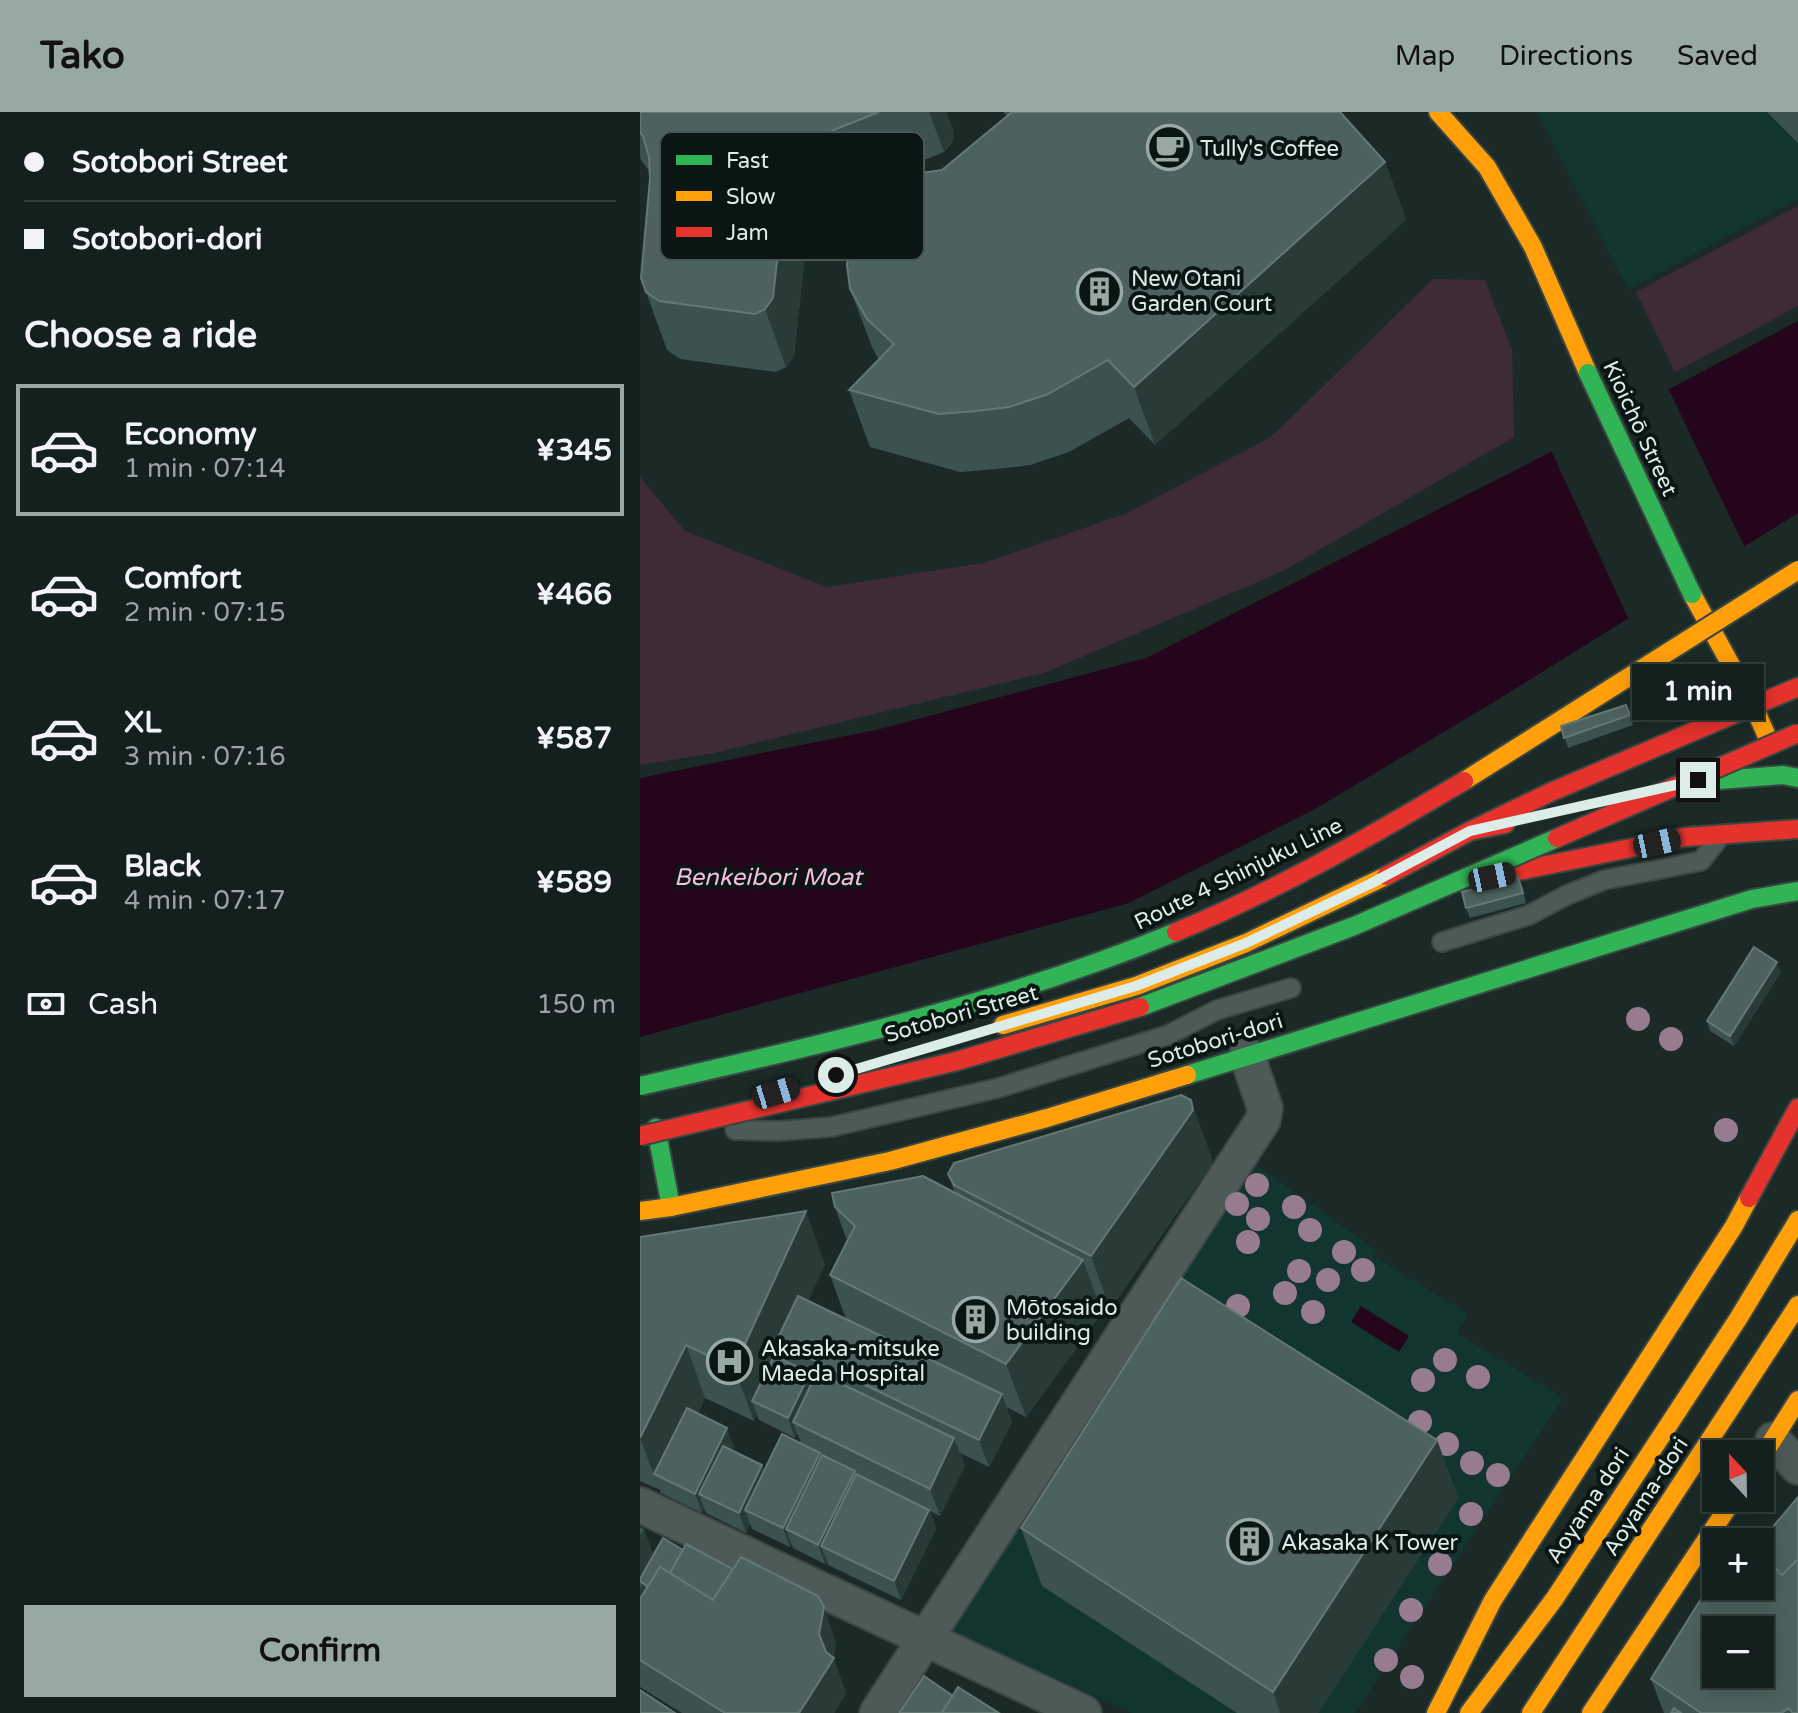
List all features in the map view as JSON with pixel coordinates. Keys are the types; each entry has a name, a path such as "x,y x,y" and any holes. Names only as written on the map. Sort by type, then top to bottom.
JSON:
{"main road":[{"name":"Kioichō Street","path":"1438,112 1487,167 1533,247 1588,373 1692,594 1791,776 1793,798"},
{"name":"Route 4 Shinjuku Line","path":"640,1086 949,1012 1077,971 1180,931 1327,860 1412,812 1798,570"},
{"path":"1370,884 1533,798 1798,687"},
{"path":"671,1207 645,1132 957,1061 1127,1012 1354,926 1798,733"},
{"path":"1587,805 1698,780 1791,776"},
{"path":"1470,831 1543,815"},
{"path":"1370,884 1492,877 1685,837 1798,829"},
{"name":"Sotobori Street","path":"986,1030 1136,986 1246,943 1370,884"},
{"name":"Sotobori-dori","path":"640,1211 890,1161 1047,1118 1752,899 1798,891"},
{"name":"Sotobori Street","path":"645,1132 911,1053"},
{"path":"1436,1713 1493,1600 1734,1226 1798,1108"},
{"name":"Aoyama dori","path":"1469,1713 1555,1598 1738,1319 1798,1220"},
{"name":"Aoyama-dori","path":"1531,1713 1798,1305"},
{"path":"1772,1440 1798,1400"},
{"path":"1591,1713 1725,1512"}],"street":[{"path":"877,1713 1263,1120 1265,1108 1247,1055"},
{"path":"1774,1454 1798,1467"},
{"path":"640,1505 1084,1713"}],"lane":[{"path":"1442,942 1529,915 1604,880 1701,861 1723,833"},
{"path":"645,1132 778,1131 831,1127 998,1088 1168,1035 1217,1010 1291,988"}],"shaded area":[{"path":"1537,112 1798,112 1798,199 1628,289"},
{"path":"1798,206 1798,306 1675,372 1636,292"},
{"path":"1433,279 1485,280 1512,350 1514,437 1283,571 1044,673 714,753 640,765 640,477 685,531 827,587 984,563 1127,513 1271,437"},
{"path":"1250,1160 1377,1251 1374,1256 1468,1314 1457,1333 1563,1398 1355,1713 1132,1713 946,1630"}],"water":[{"name":"Benkeibori Moat","path":"1798,321 1798,513 1494,702 1315,809 1129,903 640,1037 640,778 880,729 1146,658 1541,457"},
{"path":"1361,1306 1409,1336 1399,1352 1351,1322"}],"pier":[{"path":"1667,386 1746,550 1630,622 1550,448"}],"building":[{"path":"640,112 879,112 831,132 660,132 660,260 777,260 773,298 765,309 755,314 659,301 646,292 641,278 650,179 649,157 640,132"},
{"name":"New Otani Garden Court","path":"1012,112 1340,112 1385,162 1134,387 1108,360 1048,394 1009,407 939,414 849,390 894,344 867,319 850,289 847,265 847,260 924,260 924,173 942,170"},
{"path":"1626,705 1630,715 1564,738 1561,726"},
{"path":"1518,877 1523,893 1466,908 1462,892"},
{"path":"1754,947 1777,962 1730,1036 1707,1021"},
{"path":"1181,1095 1191,1100 1193,1110 1091,1256 954,1185 948,1174 954,1163"},
{"path":"923,1176 1083,1260 1006,1364 830,1275 855,1226 835,1207 832,1193"},
{"path":"806,1211 734,1368 686,1345 640,1438 640,1237"},
{"name":"Akasaka K Tower","path":"1181,1278 1437,1440 1273,1692 1021,1528"},
{"path":"798,1296 1002,1394 979,1440 776,1342"},
{"path":"774,1356 810,1373 788,1418 752,1401"},
{"path":"817,1372 954,1438 930,1489 793,1422"},
{"path":"687,1408 727,1428 695,1494 654,1474"},
{"path":"782,1434 820,1453 783,1528 745,1510"},
{"path":"723,1446 762,1465 739,1513 699,1494"},
{"path":"822,1455 855,1471 818,1545 786,1529"},
{"path":"856,1474 929,1510 894,1581 821,1546"},
{"path":"1798,1497 1798,1559 1782,1575 1774,1567 1772,1528"},
{"path":"663,1538 683,1550 670,1573 660,1567 648,1587 640,1579"},
{"path":"686,1544 733,1569 713,1600 670,1573"},
{"path":"741,1557 818,1596 824,1607 819,1634 826,1652 834,1658 799,1713 725,1713 640,1660 640,1599 660,1567 713,1600"},
{"path":"1798,1559 1798,1713 1788,1708 1782,1713 1701,1713 1651,1679 1702,1597 1702,1600 1774,1600 1774,1567 1782,1575"},
{"path":"924,1676 953,1696 942,1713 899,1713"},
{"path":"958,1687 999,1713 942,1713"},
{"path":"640,1690 675,1713 640,1713"}],"traffic: fast":[{"path":"1588,373 1692,594"},
{"path":"1693,782 1783,775 1798,778"},
{"path":"1140,1007 1354,926 1557,838"},
{"path":"1187,1075 1752,899 1798,891"},
{"path":"640,1086 844,1038 978,1001 1176,932"},
{"path":"656,1128 671,1207"}],"traffic: slow":[{"path":"1438,112 1487,167 1533,247 1588,373"},
{"path":"1464,781 1798,570"},
{"path":"1692,594 1754,707 1769,741"},
{"path":"1003,1025 1136,986 1246,943 1386,876"},
{"path":"640,1211 890,1161 1187,1075"},
{"path":"1436,1713 1493,1600 1749,1198"},
{"path":"1469,1713 1555,1598 1738,1319 1798,1220"},
{"path":"1531,1713 1798,1305"},
{"path":"1773,1440 1798,1400"},
{"path":"1591,1713 1725,1512"}],"traffic: jam":[{"path":"1470,831 1551,792 1798,687"},
{"path":"1557,838 1798,733"},
{"path":"1176,932 1287,881 1464,781"},
{"path":"1386,876 1470,831 1505,824"},
{"path":"1493,876 1685,837 1798,829"},
{"path":"640,1136 957,1061 1140,1007"},
{"path":"1749,1198 1798,1108"}],"place":[{"name":"Tully's Coffee","path":"1169,148"},
{"name":"New Otani Garden Court","path":"1100,291"},
{"name":"Mōtosaido building","path":"975,1320"},
{"name":"Akasaka-mitsuke Maeda Hospital","path":"730,1361"},
{"name":"Akasaka K Tower","path":"1250,1542"}],"route":[{"path":"836,1075 1136,986 1246,943 1370,884 1470,831 1698,780"}]}
